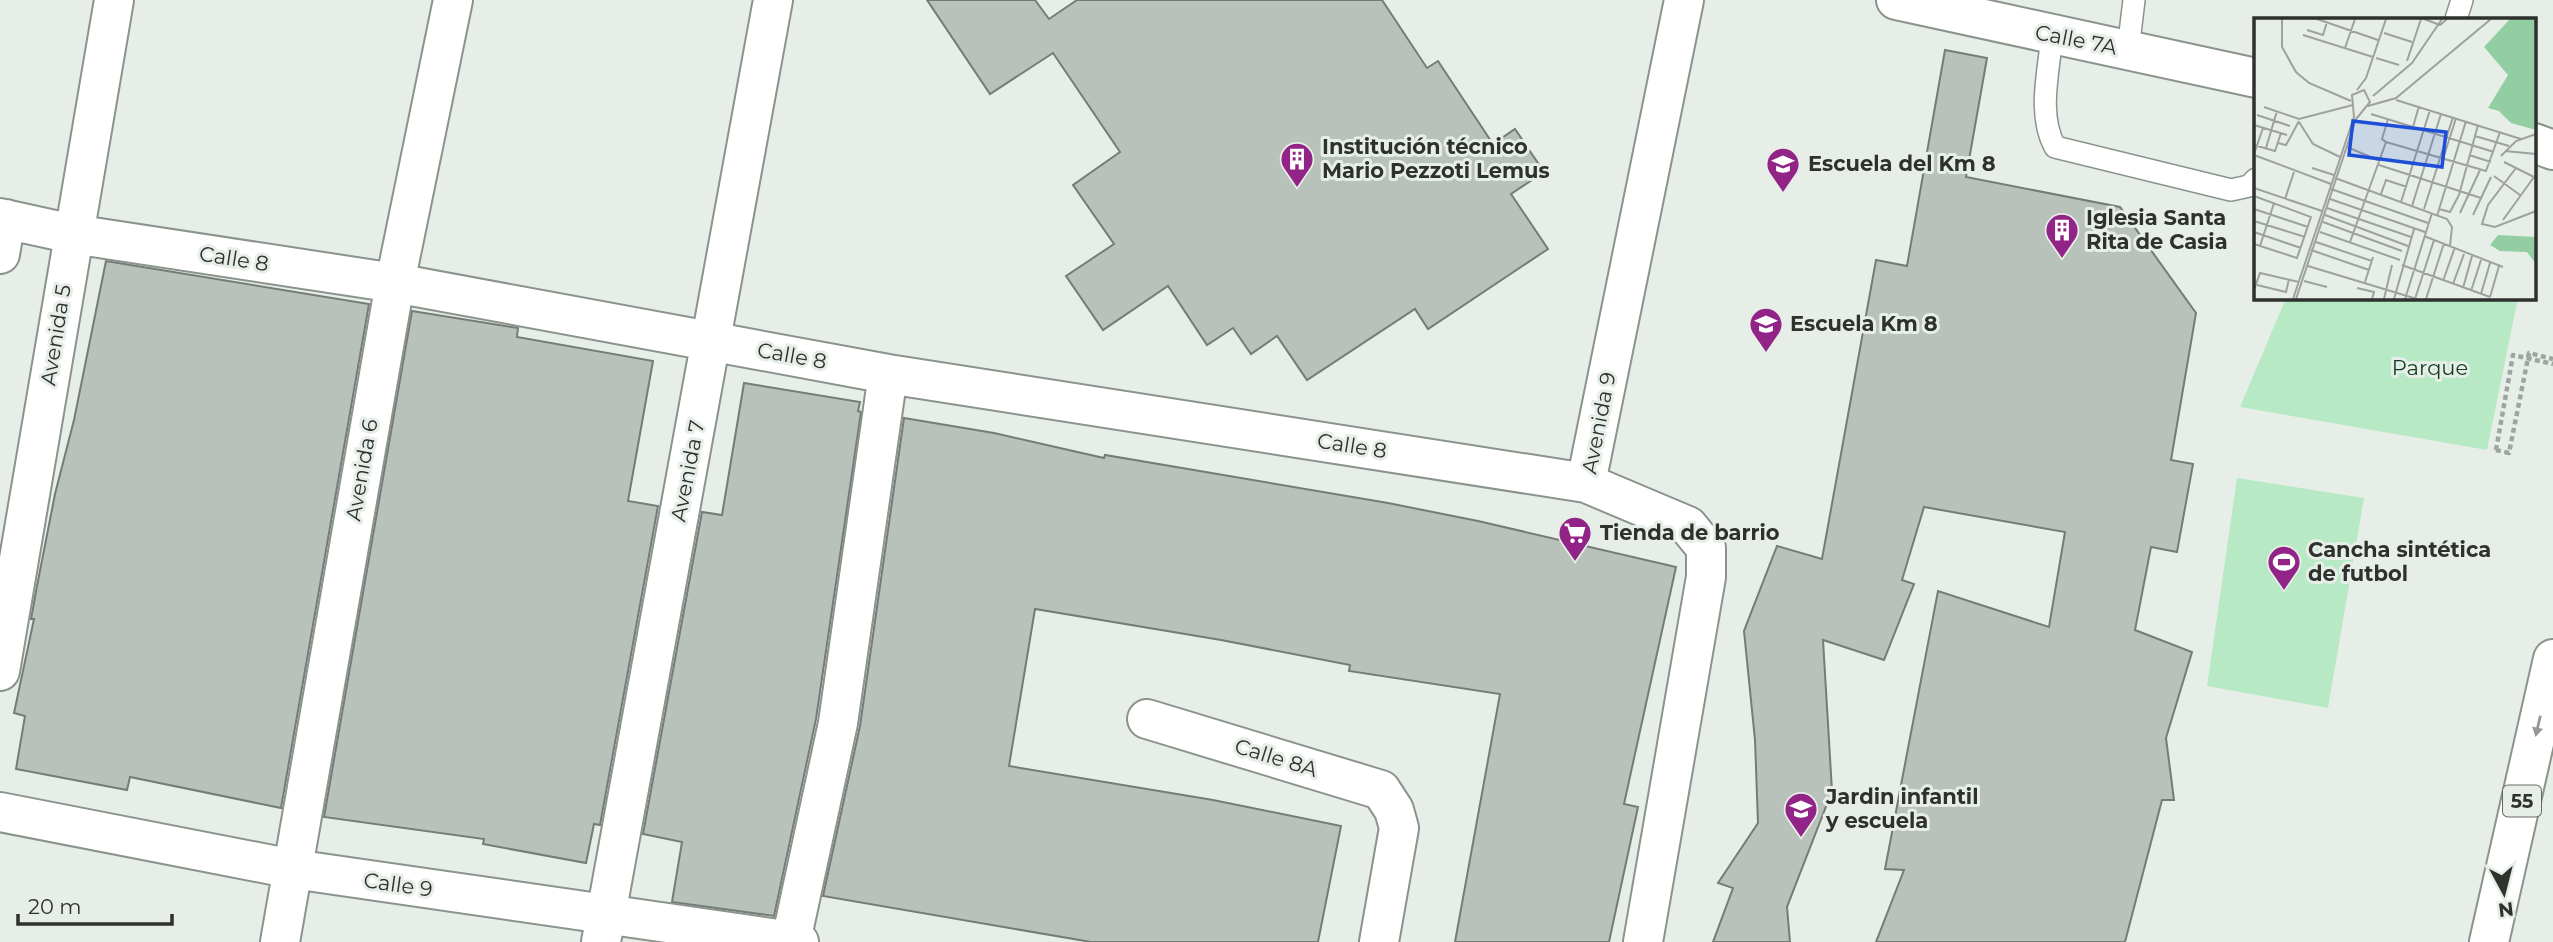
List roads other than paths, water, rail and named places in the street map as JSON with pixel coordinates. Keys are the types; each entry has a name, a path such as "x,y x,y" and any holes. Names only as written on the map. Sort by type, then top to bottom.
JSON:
{"main road":[{"name":"Avenida 5","path":"0,671 114,0"},
{"name":"Avenida 6","path":"280,942 395,283 453,0"},
{"name":"Avenida 7","path":"603,929 713,342 773,0"},
{"name":"Avenida 9","path":"1643,942 1706,577 1706,548 1688,526 1586,483 1684,0"},
{"name":"Calle 7A","path":"1896,0 2254,78"},
{"path":"2536,144 2553,150"},
{"name":"Calle 8","path":"2,231 73,234 395,283 888,374 1586,483"},
{"path":"795,941 838,723 888,374"},
{"name":"55","path":"2489,942 2553,659"},
{"name":"Calle 8A","path":"1147,719 1381,790 1394,810 1399,828 1379,942"},
{"name":"Calle 9","path":"0,812 603,929 795,941"}],"lane":[{"path":"2128,50 2134,0"},
{"path":"2456,18 2462,0"},
{"path":"2052,35 2045,116 2048,133 2055,147 2231,190 2249,186 2254,180"}],"place":[{"name":"Institución técnico Mario Pezzoti Lemus","path":"1297,189"},
{"name":"Escuela del Km 8","path":"1783,194"},
{"name":"Iglesia Santa Rita de Casia","path":"2062,260"},
{"name":"Escuela Km 8","path":"1766,354"},
{"name":"Tienda de barrio","path":"1575,563"},
{"name":"Cancha sintética de futbol","path":"2284,592"},
{"name":"Jardin infantil y escuela","path":"1801,839"}],"park label":[{"name":"Parque","path":"2430,368"}]}
